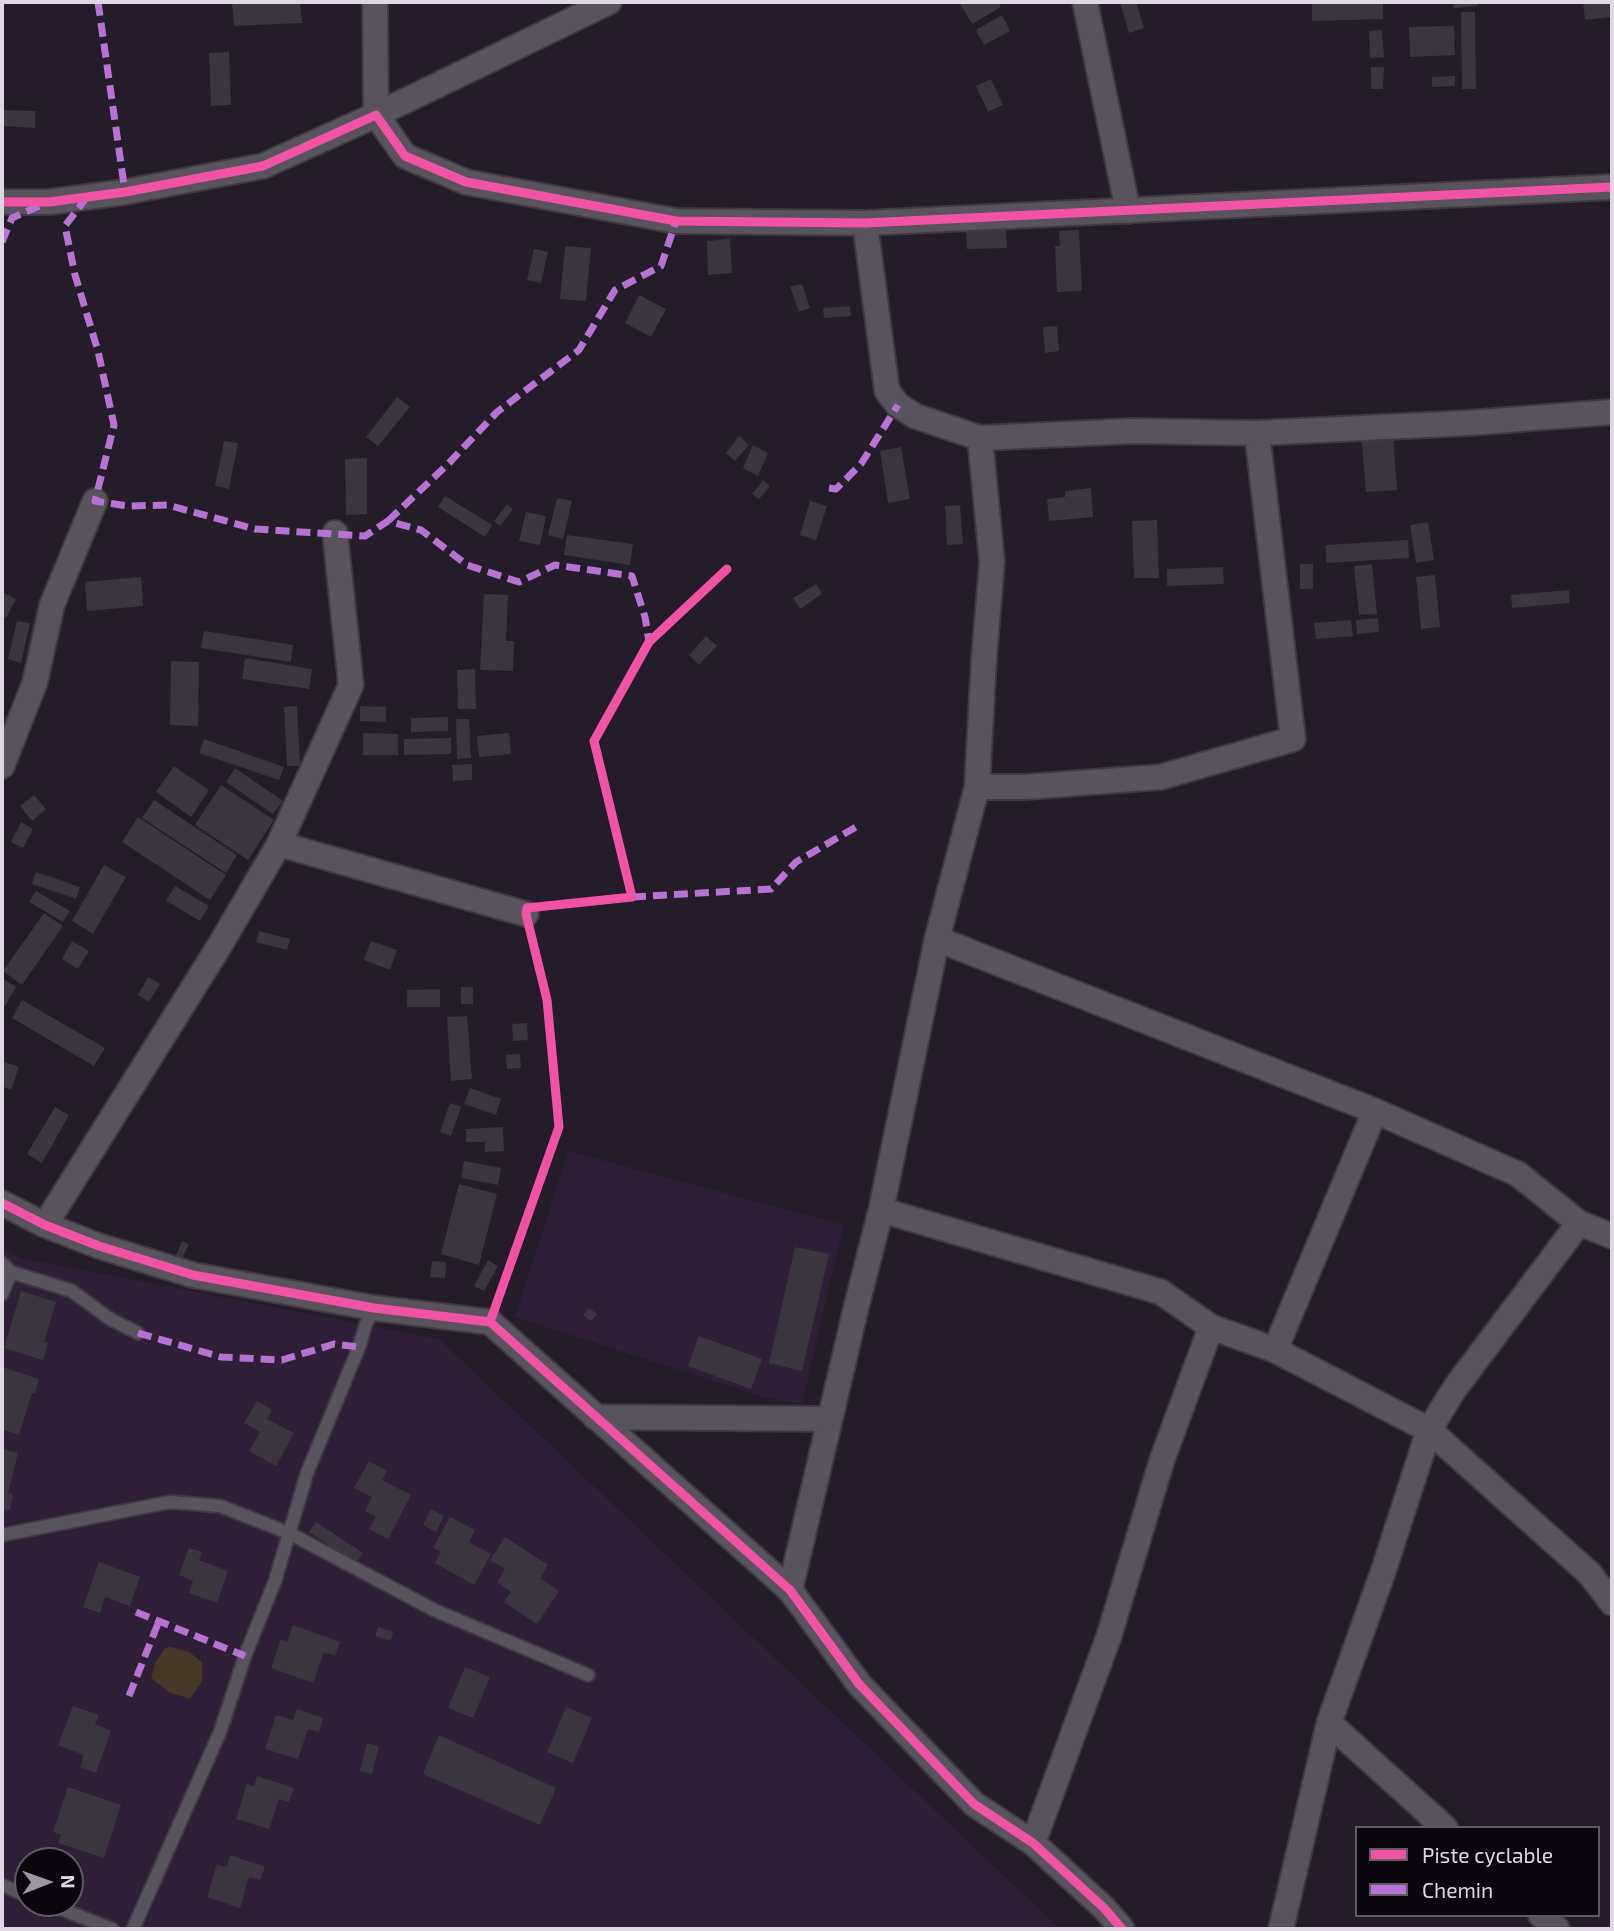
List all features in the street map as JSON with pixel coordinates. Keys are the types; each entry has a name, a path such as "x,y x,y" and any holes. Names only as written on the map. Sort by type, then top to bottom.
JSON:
{"street":[{"path":"374,2 376,115 405,156 466,182 676,221 865,223 1612,187"},
{"path":"2,202 49,202 125,192 263,166 376,115 609,2"},
{"path":"1085,2 1128,211"},
{"path":"865,223 887,391 898,405 915,416 980,439 1132,431 1257,433 1468,423 1612,412"},
{"path":"972,808 1025,787 1161,776 1293,739 1257,433"},
{"path":"790,1590 881,1210 937,939 972,808 992,562 980,439"},
{"path":"2,766 35,682 52,605 95,501"},
{"path":"45,1225 279,844 351,685 335,533"},
{"path":"279,844 526,914"},
{"path":"937,939 1375,1111 1518,1174 1579,1223 1612,1236"},
{"path":"1275,1350 1375,1111"},
{"path":"2,1203 45,1225 99,1246 193,1275 374,1308 490,1322 790,1590 859,1684 974,1804 1033,1843 1104,1908 1122,1929"},
{"path":"881,1210 1161,1292 1211,1327 1275,1350 1429,1430 1590,1574 1612,1603"},
{"path":"1281,1929 1329,1723 1383,1572 1429,1430 1455,1388 1579,1223"},
{"path":"1033,1843 1109,1636 1162,1460 1211,1327"},
{"path":"595,1417 830,1419"},
{"path":"1329,1723 1443,1826"},
{"path":"1543,1917 1557,1929"}],"lane":[{"path":"2,1294 7,1268 72,1291 110,1319 138,1333"},
{"path":"133,1929 220,1732 245,1656 275,1581 307,1472 374,1308"},
{"path":"2,1535 170,1502 220,1506 289,1533 434,1610 588,1675"},
{"path":"82,1917 112,1929"}],"shaded area":[{"path":"568,1151 844,1225 802,1404 763,1397 515,1317"},
{"path":"2,1248 21,1258 439,1339 1060,1929 2,1929"},
{"path":"165,1648 189,1652 202,1662 202,1681 190,1699 169,1692 151,1678 155,1663"}],"building":[{"path":"300,2 302,23 234,26 232,3"},
{"path":"959,2 998,2 1001,7 972,24"},
{"path":"1120,2 1136,2 1144,28 1129,33"},
{"path":"1312,2 1383,2 1383,19 1312,21"},
{"path":"1453,2 1477,2 1477,6 1454,8"},
{"path":"1583,2 1612,2 1612,17 1585,20"},
{"path":"1461,12 1475,12 1476,89 1462,89"},
{"path":"1002,15 1010,31 984,45 976,30"},
{"path":"1454,26 1455,55 1410,57 1409,27"},
{"path":"1382,30 1384,57 1370,58 1369,31"},
{"path":"229,52 231,105 211,106 209,53"},
{"path":"1371,67 1384,67 1383,89 1371,89"},
{"path":"1455,76 1455,86 1432,87 1432,77"},
{"path":"991,79 1003,105 988,112 976,86"},
{"path":"2,110 35,111 35,128 2,126"},
{"path":"1006,228 1007,248 967,249 966,229"},
{"path":"1079,230 1082,291 1057,292 1055,246 1060,246 1059,231"},
{"path":"730,239 732,273 708,275 707,241"},
{"path":"565,246 591,248 586,301 560,299"},
{"path":"534,249 548,252 541,283 527,280"},
{"path":"802,284 810,308 799,312 790,287"},
{"path":"639,295 666,309 651,337 625,323"},
{"path":"850,306 851,316 824,318 823,308"},
{"path":"1057,326 1059,351 1045,353 1043,327"},
{"path":"397,397 410,407 378,446 366,437"},
{"path":"1393,432 1397,490 1366,492 1361,434"},
{"path":"739,436 749,445 735,461 726,453"},
{"path":"224,441 238,443 229,489 215,486"},
{"path":"753,445 768,453 758,476 743,468"},
{"path":"901,447 910,499 888,503 880,451"},
{"path":"367,458 367,514 346,515 345,459"},
{"path":"763,480 770,486 759,499 752,494"},
{"path":"1091,488 1093,517 1049,521 1047,499 1065,497 1065,491"},
{"path":"445,496 492,525 485,537 438,507"},
{"path":"557,498 572,501 563,539 548,535"},
{"path":"810,501 827,506 816,540 800,535"},
{"path":"507,504 513,509 500,526 494,521"},
{"path":"960,505 963,544 947,545 945,506"},
{"path":"526,512 546,516 540,545 519,541"},
{"path":"1157,520 1159,578 1134,578 1132,521"},
{"path":"1428,522 1434,560 1416,563 1410,525"},
{"path":"567,535 633,544 630,565 564,555"},
{"path":"1408,540 1409,558 1326,563 1326,545"},
{"path":"1300,564 1313,564 1313,589 1300,589"},
{"path":"1372,564 1377,614 1359,615 1354,566"},
{"path":"1223,567 1224,584 1167,586 1167,569"},
{"path":"1435,575 1440,627 1421,629 1416,577"},
{"path":"141,577 143,606 87,611 85,582"},
{"path":"816,584 822,594 800,609 793,598"},
{"path":"1569,590 1570,603 1512,608 1511,595"},
{"path":"2,592 16,599 6,618 2,616"},
{"path":"484,594 508,595 506,641 514,641 513,671 480,670"},
{"path":"1378,618 1379,632 1357,634 1356,620"},
{"path":"1351,620 1353,636 1316,639 1314,623"},
{"path":"17,621 30,623 21,663 8,659"},
{"path":"204,631 293,645 291,662 201,648"},
{"path":"706,636 717,646 699,665 689,655"},
{"path":"245,658 312,669 309,689 242,679"},
{"path":"171,661 199,662 198,726 170,725"},
{"path":"475,669 476,709 458,709 457,670"},
{"path":"297,706 300,766 287,766 284,707"},
{"path":"360,706 386,707 386,722 360,721"},
{"path":"448,717 448,731 411,732 411,718"},
{"path":"456,719 469,719 471,758 457,759"},
{"path":"363,733 398,734 398,755 363,755"},
{"path":"509,733 511,754 479,757 477,736"},
{"path":"451,738 451,754 404,755 404,739"},
{"path":"204,739 284,767 279,780 199,753"},
{"path":"472,764 472,780 453,781 452,765"},
{"path":"174,766 209,790 191,817 156,792"},
{"path":"235,768 283,801 273,814 226,782"},
{"path":"221,785 274,820 248,860 195,825"},
{"path":"34,795 46,809 32,821 20,806"},
{"path":"154,800 237,855 226,873 142,818"},
{"path":"138,817 226,875 210,900 122,842"},
{"path":"21,822 33,829 23,848 11,842"},
{"path":"104,865 126,877 93,934 72,921"},
{"path":"36,872 80,887 76,899 32,884"},
{"path":"175,886 209,906 200,921 166,901"},
{"path":"36,891 70,911 63,922 29,902"},
{"path":"44,913 63,926 22,985 3,971"},
{"path":"259,931 290,939 287,950 256,942"},
{"path":"72,941 89,951 78,969 62,959"},
{"path":"371,941 397,950 390,970 364,960"},
{"path":"148,977 160,984 149,1002 138,995"},
{"path":"2,978 16,987 2,1011"},
{"path":"461,987 473,987 473,1004 461,1004"},
{"path":"440,989 440,1007 407,1007 407,990"},
{"path":"22,1000 105,1048 94,1066 12,1018"},
{"path":"467,1016 472,1079 451,1081 447,1017"},
{"path":"527,1023 528,1040 513,1041 512,1024"},
{"path":"520,1054 521,1068 507,1069 506,1055"},
{"path":"2,1061 19,1067 11,1090 2,1086"},
{"path":"470,1088 501,1099 496,1115 464,1104"},
{"path":"450,1103 461,1107 451,1136 440,1132"},
{"path":"55,1107 69,1115 42,1163 27,1154"},
{"path":"503,1127 504,1151 485,1152 485,1142 466,1142 466,1129"},
{"path":"464,1161 501,1168 498,1185 461,1178"},
{"path":"459,1184 497,1194 479,1265 441,1254"},
{"path":"182,1241 189,1244 181,1261 175,1258"},
{"path":"795,1247 829,1254 802,1371 769,1363"},
{"path":"488,1260 498,1266 484,1291 474,1286"},
{"path":"432,1261 446,1262 445,1278 430,1277"},
{"path":"21,1291 56,1302 44,1342 48,1343 43,1360 4,1348"},
{"path":"589,1308 597,1314 591,1321 583,1315"},
{"path":"699,1336 762,1359 751,1389 688,1366"},
{"path":"2,1367 39,1379 19,1435 2,1429"},
{"path":"257,1401 272,1410 267,1419 294,1433 276,1466 249,1451 260,1432 244,1423"},
{"path":"2,1449 18,1453 8,1493 13,1494 10,1510 2,1509"},
{"path":"369,1461 387,1471 382,1480 411,1495 388,1539 369,1529 376,1516 365,1511 372,1497 354,1488"},
{"path":"431,1509 444,1516 436,1532 423,1525"},
{"path":"450,1517 475,1530 469,1542 491,1554 474,1585 435,1563 441,1552 433,1548"},
{"path":"316,1522 363,1553 356,1563 309,1532"},
{"path":"505,1537 548,1565 540,1578 559,1591 537,1624 504,1602 511,1592 497,1582 505,1569 490,1560"},
{"path":"189,1548 202,1552 199,1560 228,1571 217,1603 189,1593 193,1581 179,1575"},
{"path":"99,1562 140,1577 130,1606 105,1597 100,1613 83,1607"},
{"path":"293,1625 340,1642 335,1656 324,1652 313,1683 271,1668 281,1639 287,1642"},
{"path":"378,1627 393,1632 391,1641 375,1636"},
{"path":"465,1667 490,1677 473,1718 448,1708"},
{"path":"73,1706 99,1715 95,1724 111,1731 96,1773 80,1767 84,1755 58,1745"},
{"path":"566,1707 592,1718 573,1763 547,1752"},
{"path":"297,1709 323,1718 319,1732 308,1729 298,1759 265,1749 276,1715 293,1720"},
{"path":"439,1735 556,1788 540,1825 423,1774"},
{"path":"367,1743 379,1746 372,1774 360,1771"},
{"path":"257,1776 294,1788 289,1802 279,1799 269,1829 236,1819 247,1784 254,1787"},
{"path":"68,1787 121,1805 104,1858 84,1851 84,1847 58,1843 61,1835 53,1832"},
{"path":"230,1855 265,1867 260,1880 249,1877 240,1908 207,1897 217,1864 227,1867"}],"marked path":[{"path":"98,2 125,192"},
{"path":"87,197 65,226 75,275 98,351 114,425 95,501 128,506 168,505 255,529 365,536 388,521 421,530 467,565 519,582 555,565 632,576 645,617 649,642"},
{"path":"2,242 12,218 39,206"},
{"path":"388,521 449,463 497,412 579,350 615,290 661,266 676,221"},
{"path":"829,488 836,489 861,464 898,405"},
{"path":"632,897 771,889 796,862 856,827"},
{"path":"138,1333 221,1357 282,1360 334,1344 359,1347"},
{"path":"136,1612 245,1656"},
{"path":"129,1696 159,1621"}],"cycle path":[{"path":"2,202 49,202 125,192 263,166 376,115 405,156 466,182 676,221 865,223 1612,187"},
{"path":"490,1322 559,1127 547,1000 526,914 527,908 632,897 594,741 649,642 727,569"},
{"path":"2,1203 45,1225 99,1246 193,1275 374,1308 490,1322 790,1590 859,1684 974,1804 1033,1843 1104,1908 1122,1929"}]}
